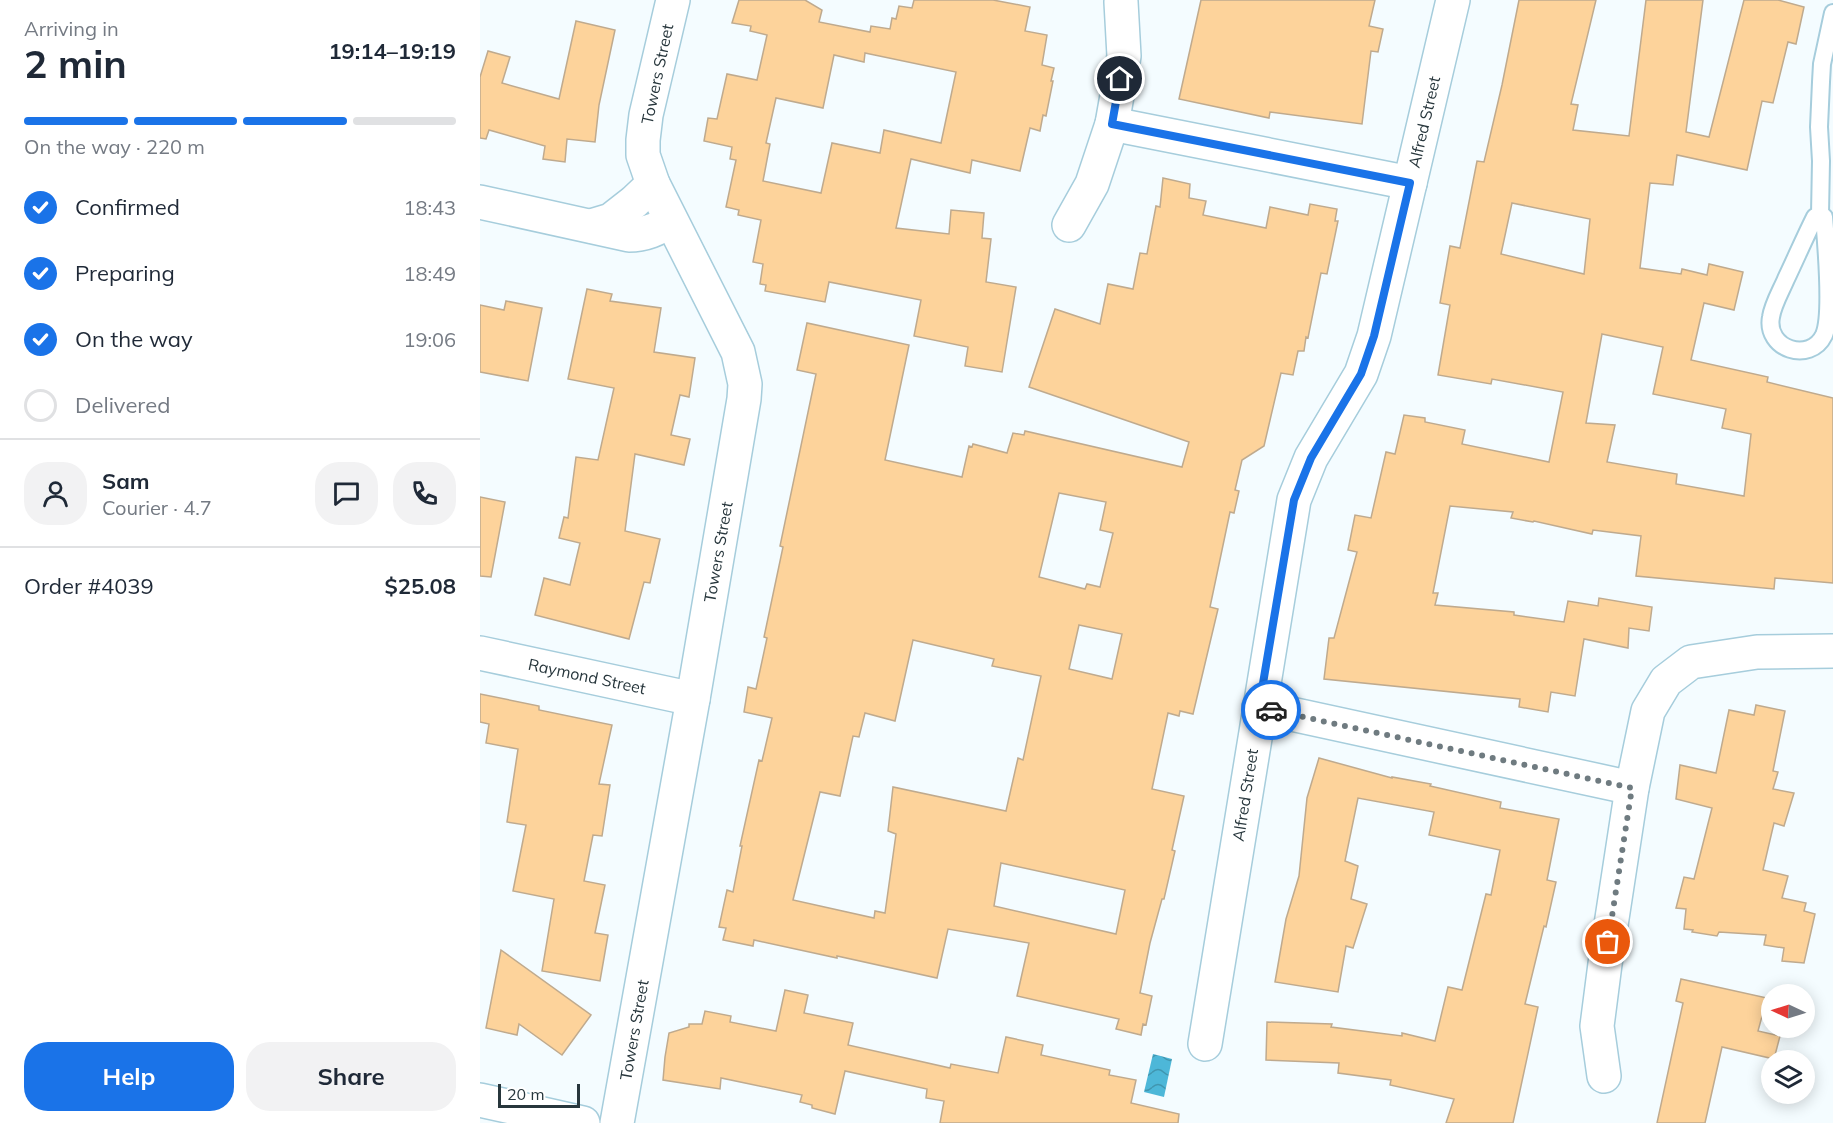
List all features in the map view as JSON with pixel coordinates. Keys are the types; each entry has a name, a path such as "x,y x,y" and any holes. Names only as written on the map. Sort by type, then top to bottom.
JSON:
{"street":[{"name":"Towers Street","path":"617,1123 693,699 745,384 738,352 653,184 643,155 646,115 673,0"},
{"name":"Alfred Street","path":"1205,1044 1294,500 1311,458 1361,374 1374,336 1453,0"},
{"path":"1069,225 1092,184 1112,124 1124,56 1121,2"},
{"path":"1112,124 1410,183"},
{"path":"591,226 611,220 653,184"},
{"path":"480,202 629,235 655,230 671,221"},
{"path":"1604,1076 1597,1026 1632,788 1648,711 1666,681 1691,662 1756,652 1833,651"},
{"name":"Raymond Street","path":"480,653 693,699"},
{"path":"1259,707 1632,788"},
{"path":"480,1100 583,1123"}],"lane":[{"path":"1820,214 1819,127 1822,64 1833,13"},
{"path":"1820,214 1824,216 1827,326 1823,337 1816,345 1806,350 1795,351 1784,347 1776,339 1771,329 1770,318 1815,217 1820,214"}],"water":[{"path":"1153,1054 1172,1059 1164,1097 1144,1092"}],"building":[{"path":"739,0 805,0 822,10 819,22 870,32 871,26 890,29 892,18 896,19 899,6 912,8 914,0 993,0 1030,7 1025,31 1047,35 1042,65 1054,68 1046,116 1043,115 1040,131 1030,128 1020,171 972,160 970,173 911,159 896,228 949,234 951,210 984,213 982,238 991,239 986,282 1016,287 1002,372 965,366 968,347 914,336 921,300 829,282 825,302 765,291 766,285 760,284 763,264 753,262 761,220 738,215 739,210 726,207 736,160 730,159 732,147 704,141 708,118 717,119 727,74 757,80 767,35 750,31 751,26 732,23","holes":["865,53 956,72 941,143 884,130 880,153 832,143 821,193 763,181 770,144 766,143 776,98 823,108 834,55 864,62"]},
{"path":"1201,0 1375,0 1369,26 1383,29 1378,52 1371,51 1362,124 1270,112 1269,118 1179,99"},
{"path":"1519,0 1596,0 1571,104 1578,105 1573,130 1629,136 1646,0 1703,0 1686,132 1709,137 1744,0 1778,0 1804,7 1796,44 1788,42 1773,103 1762,101 1747,170 1677,155 1673,185 1650,183 1640,268 1681,274 1682,269 1707,275 1709,264 1743,272 1734,310 1704,303 1691,360 1768,377 1767,382 1833,398 1833,583 1775,578 1774,589 1636,576 1641,536 1593,530 1592,534 1511,518 1513,512 1450,506 1433,593 1438,593 1435,605 1514,612 1514,615 1564,622 1568,601 1598,606 1599,598 1652,607 1649,631 1629,628 1628,648 1584,639 1575,696 1551,692 1548,712 1519,707 1520,699 1324,679 1329,638 1334,638 1357,552 1348,550 1355,515 1371,518 1386,452 1395,454 1404,415 1425,418 1425,422 1465,430 1462,444 1549,462 1563,392 1492,379 1491,384 1438,375 1450,305 1440,303 1450,246 1460,248 1477,161 1484,162","holes":["1512,203 1590,219 1584,274 1501,254","1602,334 1663,347 1653,394 1726,409 1722,428 1751,434 1744,496 1676,484 1677,474 1607,462 1615,425 1586,423"]},
{"path":"576,21 615,30 599,105 595,142 567,139 565,162 543,159 545,146 489,130 486,139 480,138 480,77 488,51 510,57 502,83 559,99"},
{"path":"1163,178 1190,184 1189,198 1206,201 1203,215 1266,228 1270,207 1308,215 1310,204 1337,209 1335,221 1338,221 1327,274 1321,273 1304,351 1298,351 1293,375 1281,373 1264,446 1242,460 1235,490 1239,491 1234,513 1230,512 1210,607 1218,609 1193,714 1180,711 1179,716 1168,713 1152,789 1184,796 1172,850 1175,851 1164,899 1162,899 1150,943 1140,993 1152,996 1146,1025 1143,1024 1141,1035 1116,1029 1119,1019 1017,996 1029,943 948,929 937,978 754,940 753,946 723,940 726,928 719,927 727,890 733,892 742,846 740,846 759,760 762,761 772,718 744,712 748,687 756,689 767,638 764,637 783,547 780,546 816,374 797,370 807,323 909,345 885,460 962,477 969,446 972,447 973,444 1007,453 1013,433 1024,435 1025,431 1182,467 1189,442 1029,387 1055,309 1100,324 1108,284 1133,289 1140,253 1147,254 1156,206 1160,207","holes":["1059,493 1106,502 1100,530 1113,533 1100,587 1087,584 1085,589 1039,577","1079,625 1122,634 1112,679 1069,669","913,640 994,659 992,666 1041,676 1023,760 1018,758 1006,811 893,787 888,831 896,834 885,913 875,911 874,918 793,900 820,792 840,796 853,736 859,737 865,713 895,721","1001,863 1125,890 1116,934 994,906"]},
{"path":"587,289 612,294 610,301 661,308 654,352 695,358 689,397 680,395 671,435 690,439 684,465 635,454 625,531 660,539 650,583 644,582 629,639 535,615 544,578 570,585 580,543 559,538 564,517 568,518 576,457 598,460 614,388 568,379"},
{"path":"506,301 542,308 528,381 480,372 480,305 504,310"},
{"path":"480,497 505,502 491,577 480,576"},
{"path":"480,694 539,706 539,710 612,725 599,784 610,785 602,836 593,835 584,881 605,885 595,933 608,935 600,981 542,971 554,899 513,891 526,825 507,822 518,749 486,743 489,724 480,722"},
{"path":"1756,705 1785,711 1773,771 1778,772 1773,789 1794,793 1784,826 1774,823 1763,870 1788,876 1782,898 1806,903 1804,911 1815,914 1804,963 1782,961 1784,948 1764,945 1766,935 1719,932 1717,936 1684,929 1686,909 1676,908 1684,877 1694,879 1712,808 1676,799 1680,765 1716,773 1729,710 1754,715"},
{"path":"1319,758 1392,778 1431,784 1430,786 1501,802 1500,808 1559,819 1547,880 1556,882 1525,1004 1538,1007 1513,1123 1446,1123 1454,1099 1390,1085 1391,1080 1338,1073 1339,1063 1266,1060 1267,1022 1332,1024 1331,1027 1402,1036 1402,1033 1435,1041 1448,987 1462,990 1486,894 1491,895 1500,850 1429,835 1434,812 1358,798 1345,861 1358,866 1351,899 1367,904 1353,948 1346,946 1338,992 1275,982 1286,919 1299,876 1307,798"},
{"path":"501,950 591,1015 562,1055 519,1024 517,1035 486,1028"},
{"path":"1681,979 1761,997 1761,1020 1758,1031 1761,1032 1761,1038 1779,1038 1776,1050 1761,1050 1761,1056 1722,1047 1705,1123 1657,1123 1683,1003 1676,1001"},
{"path":"785,990 808,995 804,1013 853,1023 848,1045 950,1068 951,1064 998,1073 1006,1037 1043,1045 1041,1055 1110,1070 1109,1075 1136,1080 1131,1103 1179,1114 1178,1123 940,1123 944,1101 926,1098 927,1089 845,1071 835,1114 800,1102 802,1095 721,1078 720,1089 663,1080 669,1033 689,1027 689,1024 702,1024 705,1011 731,1016 730,1022 776,1031"}],"way so far":[{"path":"1271,710 1632,788 1608,942"}],"route":[{"path":"1120,79 1112,124 1410,183 1374,336 1361,374 1311,458 1294,500 1259,707 1271,710"}]}
